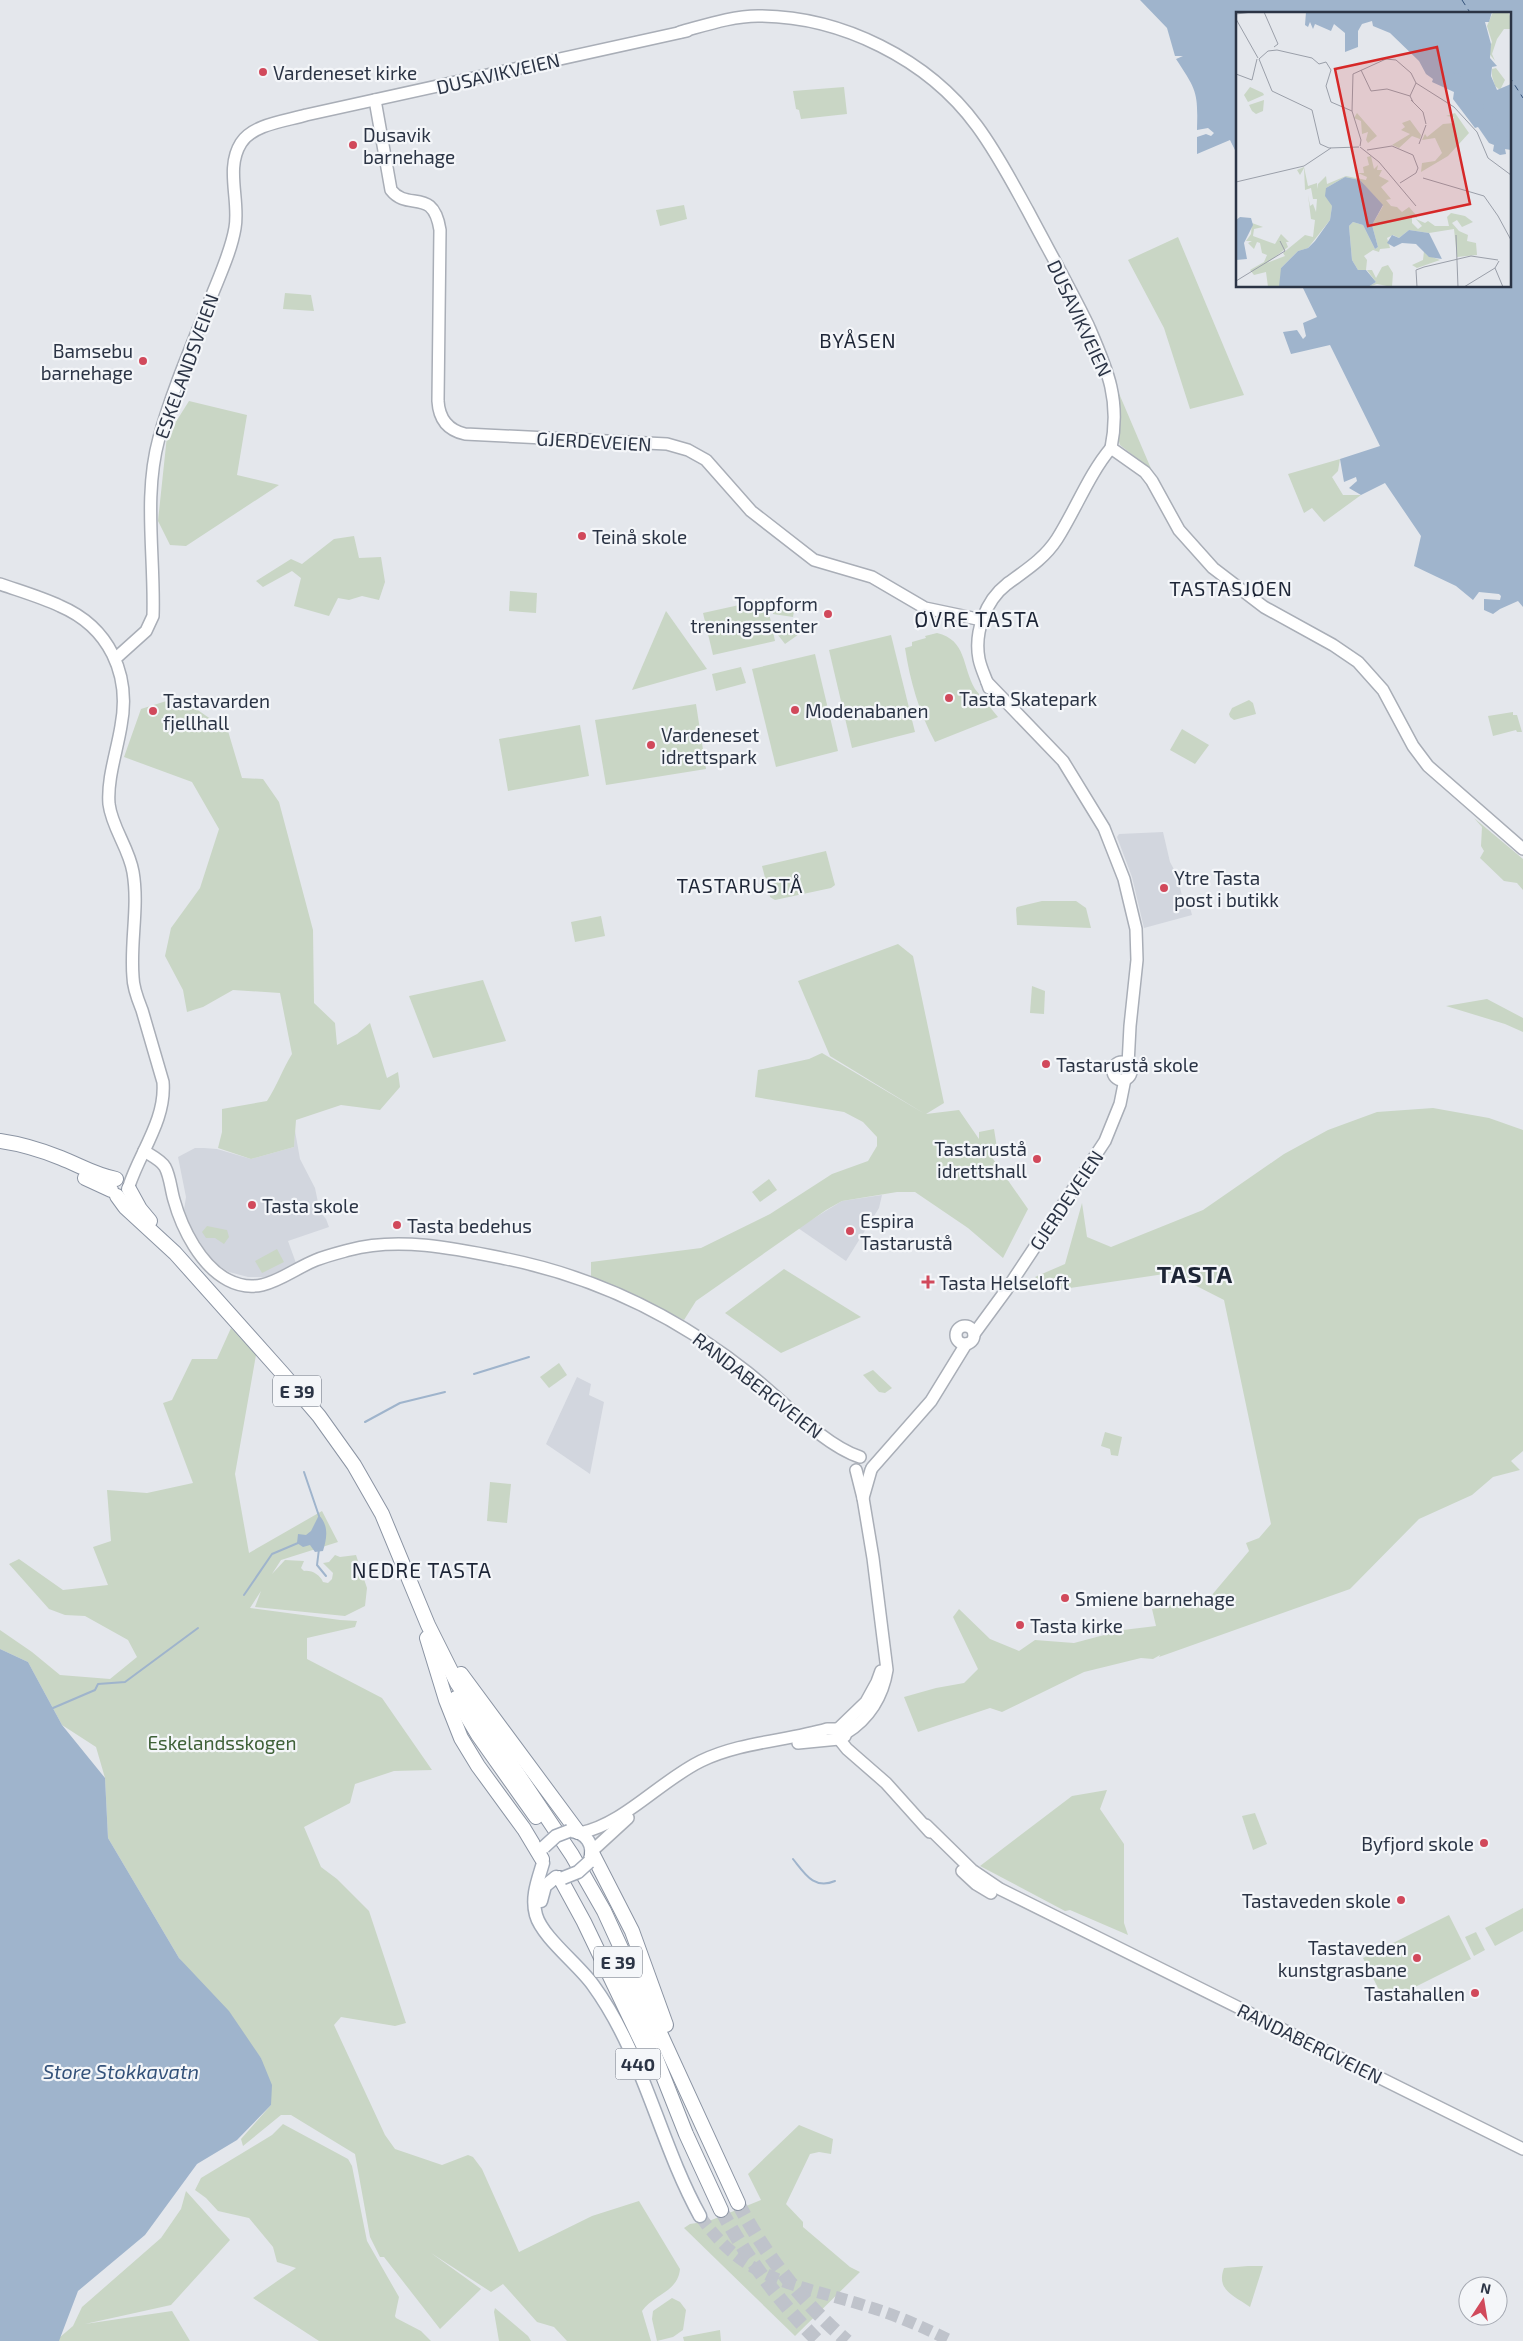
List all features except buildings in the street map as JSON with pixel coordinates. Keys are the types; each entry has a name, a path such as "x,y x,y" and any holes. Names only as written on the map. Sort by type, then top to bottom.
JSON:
{"highway":[{"path":"0,1141 25,1145 61,1158 120,1186"},
{"name":"E 39","path":"0,1147 58,1164 120,1186 125,1207 174,1253 319,1416 343,1448 366,1484 375,1503 403,1579 447,1681 478,1735 548,1835 596,1916 627,1982 699,2166 721,2210"},
{"name":"E 39","path":"375,1503 382,1514 425,1618 461,1690 572,1855 604,1911 738,2203"},
{"name":"E 39","path":"425,1618 432,1624 448,1654 576,1832"},
{"name":"E 39","path":"427,1635 427,1643 446,1700 462,1738 478,1766 543,1856"},
{"name":"E 39","path":"591,1856 621,1906 636,1941 685,2077 684,2087"},
{"name":"E 39","path":"560,1878 588,1930 648,2054 668,2103 678,2115"}],"main road":[{"name":"DUSAVIKVEIEN","path":"238,150 246,136 260,128 306,115 680,32 777,18 824,24 852,33 896,54 936,82 977,126 997,156 1071,290 1100,353 1115,402 1116,424 1111,448"},
{"name":"GJERDEVEIEN","path":"375,100 391,190 400,197 426,203 434,210 439,219 438,401 442,418 449,427 465,434 667,444 680,447 706,460 751,511 814,560 872,577 925,608 982,620 978,645 980,666 987,682 1050,746 1063,762 1104,828 1129,894 1136,929 1137,960 1130,1026 1123,1065 1113,1071 1121,1079 1116,1111 1109,1133 1098,1153 974,1334"},
{"name":"ESKELANDSVEIEN","path":"114,654 137,640 146,631 153,616 151,505 159,440 175,386 223,266 235,229 234,164 238,150"},
{"path":"982,620 999,592 1035,565 1050,548 1111,448 1145,472 1152,480 1179,530 1213,568 1264,607 1333,645 1358,662 1383,690 1412,746 1428,766 1523,849"},
{"path":"0,584 60,606 82,618 100,634 114,654 122,678 124,696 109,805 114,825 132,870 135,890 131,954 133,980 164,1082 164,1093 161,1112 144,1151 134,1169 120,1186"},
{"name":"RANDABERGVEIEN","path":"144,1151 164,1165 182,1224 208,1264 228,1280 242,1286 262,1287 274,1283 315,1260 351,1249 395,1245 468,1251 564,1273 623,1296 655,1311 692,1333 747,1372 840,1448 856,1469 863,1498 887,1670 879,1697 864,1717 841,1734 847,1749 873,1770 965,1864 990,1884 1523,2149"},
{"name":"GJERDEVEIEN","path":"964,1325 991,1311"},
{"path":"889,1447 863,1456 855,1462 856,1469 864,1474 872,1469 889,1447 931,1401 951,1369 966,1344 972,1341 974,1334 971,1328 964,1325 959,1327 956,1337 955,1354 951,1369"},
{"path":"956,1337 960,1343 966,1344"},
{"name":"RANDABERGVEIEN","path":"840,1448 863,1456"},
{"path":"863,1456 871,1460 872,1469"},
{"name":"RANDABERGVEIEN","path":"863,1498 872,1469"},
{"path":"560,1878 547,1871 543,1856 553,1838 608,1824 665,1782 693,1765 720,1753 734,1750 768,1743 797,1743 841,1734"},
{"path":"544,1931 540,1909 541,1895 545,1886 560,1878 578,1872 591,1856 641,1807 668,1787 704,1764 734,1750"},
{"path":"576,1832 588,1840 591,1856"},
{"name":"440","path":"543,1856 535,1891 534,1906 538,1922 544,1931 588,1978 620,2027 637,2064 680,2176 700,2216"}],"shaded area":[{"path":"1163,832 1170,862 1177,875 1183,900 1188,900 1192,915 1144,928 1132,877 1117,837 1119,834"},
{"name":"Tasta skole","path":"295,1131 300,1159 315,1188 320,1212 326,1219 329,1227 288,1241 296,1263 266,1277 248,1277 229,1272 213,1262 183,1216 186,1197 178,1157 195,1148 204,1148 217,1149 251,1159 294,1147"},
{"path":"882,1195 879,1208 846,1261 798,1228 842,1201"},
{"path":"577,1377 591,1384 589,1395 604,1402 590,1474 546,1444"}],"green space":[{"path":"844,87 847,114 801,119 799,110 796,109 793,91"},
{"path":"684,205 687,219 660,226 656,210"},
{"path":"1178,237 1244,395 1190,409 1164,328 1128,260"},
{"path":"285,293 311,295 314,311 283,309"},
{"path":"1112,377 1155,478 1143,463 1120,445 1118,438 1120,413"},
{"path":"189,401 247,415 237,475 279,485 186,546 170,545 158,521 167,436"},
{"path":"1340,459 1338,471 1332,477 1343,495 1361,495 1324,522 1312,508 1304,513 1288,474"},
{"path":"354,536 359,558 381,557 385,582 379,600 362,596 349,600 338,598 329,616 294,606 301,578 292,571 263,587 256,581 291,559 302,564 334,539"},
{"path":"510,591 537,593 536,613 509,611"},
{"path":"766,599 775,641 713,655 703,613"},
{"path":"775,602 795,605 793,617 773,614"},
{"path":"666,611 707,669 632,690"},
{"path":"794,622 802,632 785,644 778,635"},
{"name":"Tasta Skatepark","path":"937,633 947,637 959,648 975,689 998,717 935,742 916,696 905,648 912,646 912,642"},
{"path":"891,635 915,732 852,748 829,650"},
{"name":"Modenabanen","path":"815,654 838,751 776,767 752,669"},
{"path":"741,667 746,683 716,691 712,674"},
{"path":"179,697 228,731 242,778 263,779 279,802 313,930 314,1003 335,1023 337,1045 357,1034 370,1023 387,1078 398,1072 400,1087 380,1110 341,1105 296,1120 294,1147 251,1159 218,1148 222,1132 222,1109 267,1101 292,1054 280,993 233,990 203,1007 187,1012 183,990 165,956 171,928 200,888 219,829 192,782 124,757 141,709"},
{"path":"1249,700 1253,703 1256,714 1234,720 1230,717 1229,714 1232,708"},
{"name":"Vardeneset idrettspark","path":"696,704 706,769 606,785 595,720"},
{"path":"1513,712 1513,715 1517,715 1522,732 1517,732 1516,730 1493,736 1488,716"},
{"path":"580,725 589,776 508,791 499,739"},
{"path":"1182,729 1209,745 1195,764 1170,750"},
{"path":"1474,818 1523,859 1523,890 1517,883 1504,881 1480,858 1484,851 1481,846 1482,827"},
{"path":"826,851 835,885 831,888 775,900 770,897 762,866"},
{"path":"1042,901 1076,901 1086,908 1091,928 1017,925 1017,907"},
{"path":"601,916 605,936 575,942 571,922"},
{"path":"898,944 913,956 944,1103 926,1114 959,1110 979,1139 979,1132 994,1129 998,1154 991,1156 1028,1209 1003,1258 968,1228 915,1192 897,1192 842,1201 826,1210 696,1301 684,1320 591,1276 591,1262 701,1248 770,1214 832,1174 868,1161 877,1146 877,1137 863,1122 844,1112 755,1097 758,1070 809,1059 822,1053 925,1114 830,1056 798,981"},
{"path":"483,980 506,1041 433,1058 409,996"},
{"path":"1032,986 1045,991 1044,1014 1030,1013"},
{"path":"1487,999 1523,1018 1523,1032 1505,1024 1446,1006"},
{"path":"1433,1108 1489,1118 1523,1130 1523,1451 1511,1461 1520,1470 1493,1477 1472,1495 1419,1519 1350,1589 1153,1659 1141,1658 1084,1672 1002,1712 990,1708 918,1732 904,1697 964,1683 978,1669 953,1617 959,1609 990,1639 1019,1651 1035,1640 1074,1643 1123,1630 1156,1626 1152,1609 1211,1596 1249,1551 1246,1543 1259,1538 1271,1524 1224,1300 1171,1273 1050,1291 1035,1277 1065,1264 1082,1203 1087,1237 1111,1247 1203,1210 1284,1154 1328,1130 1377,1112"},
{"path":"769,1179 777,1190 760,1202 752,1192"},
{"path":"207,1226 227,1230 229,1237 224,1244 215,1238 206,1238 202,1232"},
{"path":"277,1249 284,1262 262,1273 255,1261"},
{"path":"784,1269 861,1317 781,1353 725,1313"},
{"name":"Eskelandsskogen","path":"231,1328 256,1355 235,1474 249,1553 322,1511 338,1542 281,1560 272,1574 285,1560 304,1561 301,1568 304,1571 310,1571 320,1577 323,1582 328,1583 332,1579 333,1573 323,1563 329,1562 335,1555 340,1557 356,1555 367,1588 365,1606 345,1616 255,1607 261,1591 250,1608 357,1621 355,1627 307,1638 307,1659 382,1698 432,1770 394,1771 355,1784 350,1803 304,1827 321,1867 337,1879 369,1911 406,2023 395,2026 341,2017 334,2025 385,2135 395,2149 442,2165 468,2155 473,2157 482,2169 519,2252 592,2216 639,2201 680,2269 675,2283 642,2311 651,2341 567,2341 554,2327 537,2322 503,2284 491,2292 431,2253 481,2289 440,2329 384,2257 380,2257 370,2237 355,2154 291,2115 281,2115 243,2146 241,2139 271,2105 261,2058 179,1958 108,1838 105,1778 96,1747 62,1725 28,1662 0,1649 0,1630 32,1652 60,1675 110,1679 137,1657 128,1640 85,1616 65,1615 49,1609 9,1564 19,1559 63,1590 108,1585 93,1547 111,1541 107,1490 147,1493 193,1483 163,1403 172,1400 192,1359 217,1359"},
{"path":"559,1363 567,1375 549,1388 540,1377"},
{"path":"873,1370 892,1388 885,1393 879,1392 863,1375"},
{"path":"1105,1432 1122,1437 1118,1456 1111,1455 1110,1449 1101,1446"},
{"path":"490,1482 511,1484 507,1523 487,1521"},
{"path":"1107,1790 1100,1809 1124,1844 1124,1923 1128,1935 1070,1910 1065,1911 980,1866 1072,1796"},
{"path":"1255,1813 1267,1844 1253,1850 1242,1816"},
{"path":"1523,1908 1523,1931 1495,1946 1485,1928"},
{"name":"Tastaveden kunstgrasbane","path":"1449,1915 1471,1959 1385,2002 1363,1958"},
{"path":"1476,1932 1485,1950 1474,1956 1465,1937"},
{"path":"283,2124 348,2159 352,2166 367,2241 399,2297 395,2316 421,2331 431,2341 319,2341 253,2298 296,2268 277,2262 273,2247 249,2218 218,2211 206,2198 195,2190 201,2178 272,2135"},
{"path":"799,2125 833,2139 831,2154 819,2152 810,2154 786,2204 803,2222 803,2227 850,2267 860,2272 795,2336 684,2228 690,2224 709,2221 761,2200 748,2174"},
{"path":"186,2191 230,2240 171,2305 85,2324 172,2311 190,2341 59,2341 59,2338 73,2326 82,2307 161,2238 181,2209"},
{"path":"1263,2266 1250,2307 1232,2295 1222,2282 1224,2268"},
{"path":"672,2298 680,2302 686,2310 683,2330 673,2337 657,2341 652,2319 653,2311"},
{"path":"495,2308 528,2336 531,2341 499,2341"},
{"path":"720,2330 721,2341 684,2341 683,2337"}],"water":[{"path":"1140,0 1523,0 1523,607 1518,601 1493,614 1484,610 1484,599 1500,600 1501,596 1499,594 1479,592 1473,600 1456,586 1414,566 1421,536 1385,483 1361,495 1349,488 1357,481 1356,477 1344,482 1340,459 1380,446 1330,345 1291,354 1283,332 1297,330 1303,339 1306,336 1303,323 1317,317 1303,288 1510,288 1510,12 1236,12 1236,152 1230,140 1197,154 1197,137 1206,134 1211,136 1214,133 1208,128 1197,130 1195,92 1176,59 1183,56 1175,56 1167,28"},
{"path":"319,1515 326,1528 326,1537 323,1551 315,1552 310,1545 303,1547 297,1543 298,1534 306,1535 311,1531"},
{"name":"Store Stokkavatn","path":"0,1649 28,1662 62,1725 105,1778 108,1838 179,1958 229,2011 261,2058 272,2085 271,2105 237,2140 197,2164 145,2235 78,2291 59,2341 0,2341"}],"waterway":[{"path":"474,1374 529,1357"},
{"path":"365,1422 400,1403 445,1392"},
{"path":"304,1472 319,1516"},
{"path":"244,1595 272,1554 298,1543"},
{"path":"319,1549 317,1565 326,1576"},
{"path":"53,1708 95,1690 98,1684 125,1682 198,1628"},
{"path":"793,1859 806,1875 816,1882 828,1883 835,1881"}],"ferry route":[{"path":"1462,0 1470,12"},
{"path":"1510,78 1523,98"}],"tunnel":[{"path":"738,2203 760,2241 786,2277 815,2310 847,2341"},
{"path":"721,2210 765,2279 790,2311 818,2341"},
{"path":"700,2216 718,2238 736,2255 754,2268 774,2278 888,2313 951,2341"}],"place":[{"name":"Vardeneset kirke","path":"263,72"},
{"name":"Dusavik barnehage","path":"353,145"},
{"name":"Bamsebu barnehage","path":"143,361"},
{"name":"Teinå skole","path":"582,536"},
{"name":"Toppform treningssenter","path":"828,614"},
{"name":"Tasta Skatepark","path":"949,698"},
{"name":"Modenabanen","path":"795,710"},
{"name":"Tastavarden fjellhall","path":"153,711"},
{"name":"Vardeneset idrettspark","path":"651,745"},
{"name":"Ytre Tasta post i butikk","path":"1164,888"},
{"name":"Tastarustå skole","path":"1046,1064"},
{"name":"Tastarustå idrettshall","path":"1037,1159"},
{"name":"Tasta skole","path":"252,1205"},
{"name":"Tasta bedehus","path":"397,1225"},
{"name":"Espira Tastarustå","path":"850,1231"},
{"name":"Tasta Helseloft","path":"928,1282"},
{"name":"Smiene barnehage","path":"1065,1598"},
{"name":"Tasta kirke","path":"1020,1625"},
{"name":"Byfjord skole","path":"1484,1843"},
{"name":"Tastaveden skole","path":"1401,1900"},
{"name":"Tastaveden kunstgrasbane","path":"1417,1958"},
{"name":"Tastahallen","path":"1475,1993"}],"district":[{"name":"BYÅSEN","path":"858,340"},
{"name":"TASTASJØEN","path":"1231,588"},
{"name":"ØVRE TASTA","path":"977,618"},
{"name":"TASTARUSTÅ","path":"740,885"},
{"name":"TASTA","path":"1195,1273"},
{"name":"NEDRE TASTA","path":"422,1569"}]}
